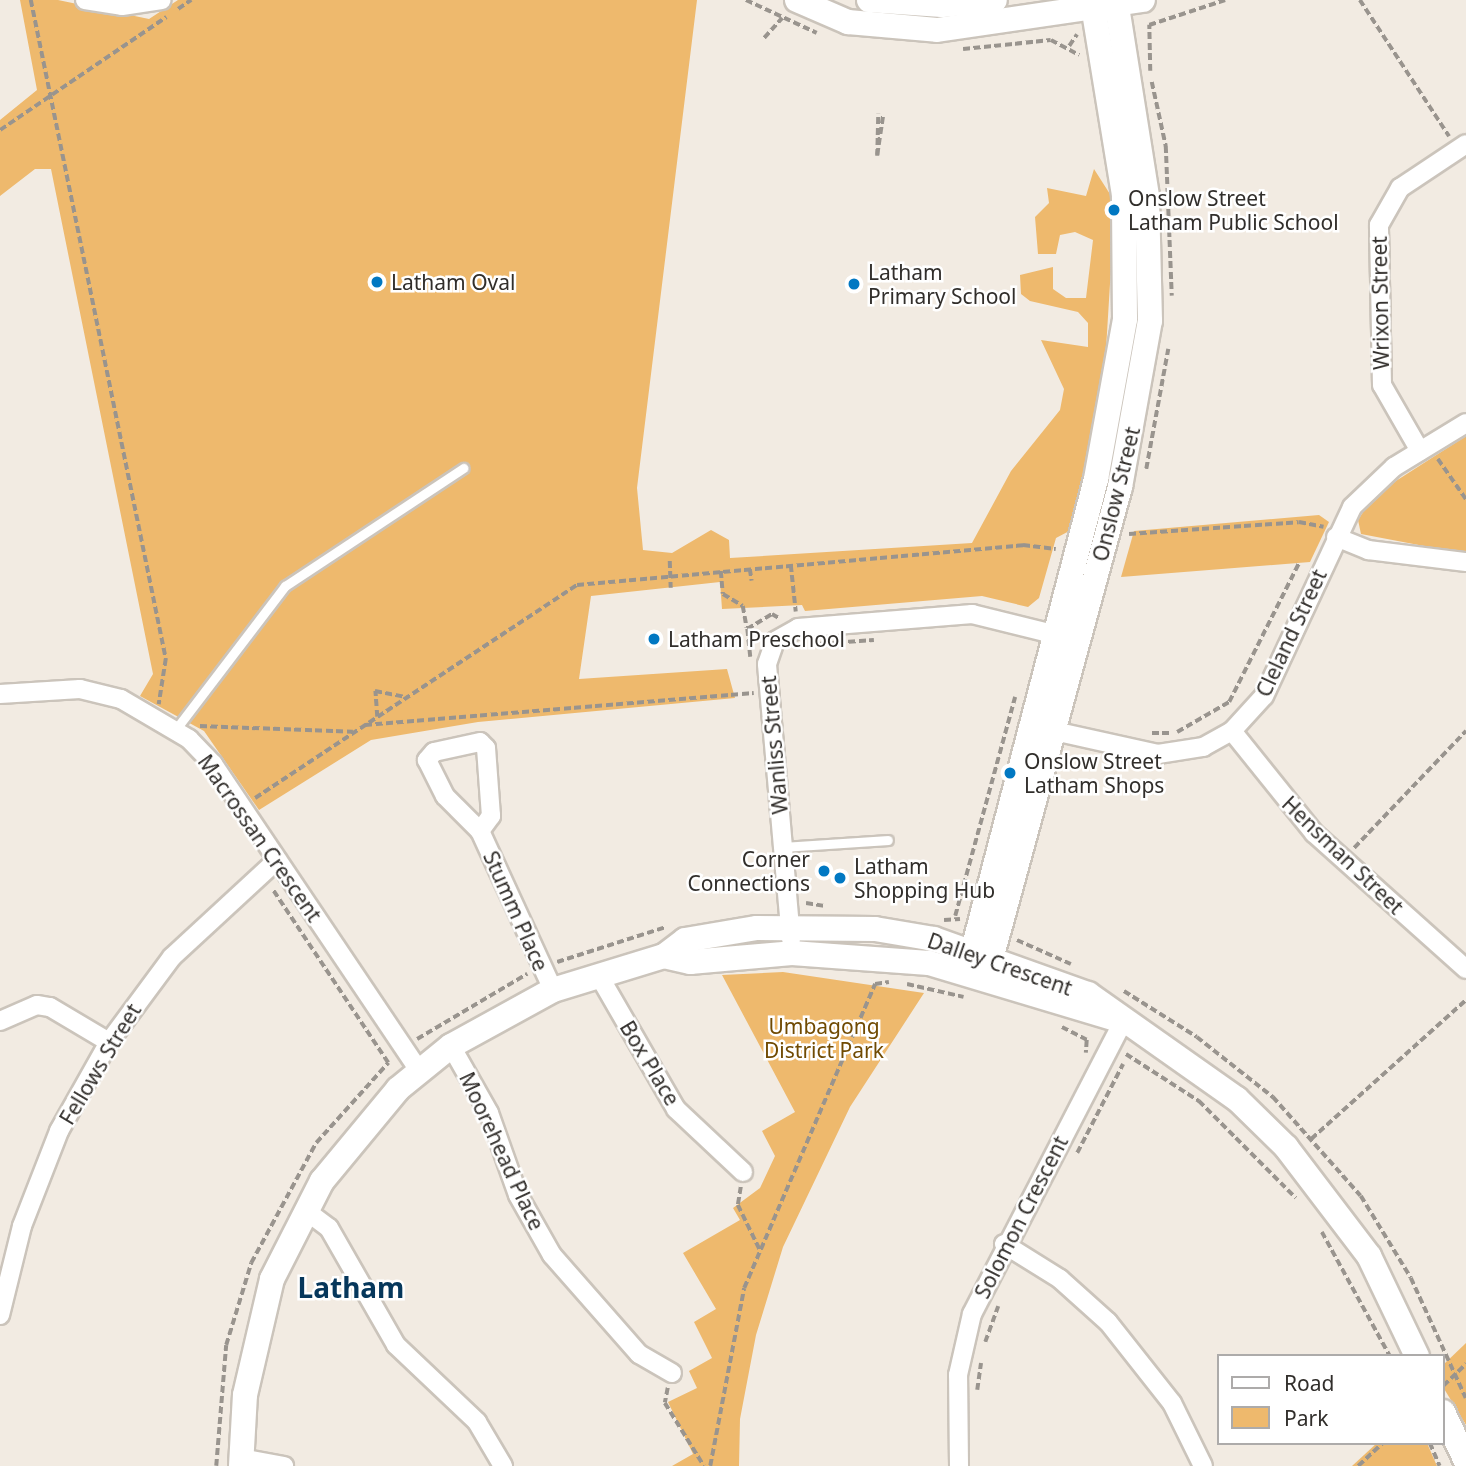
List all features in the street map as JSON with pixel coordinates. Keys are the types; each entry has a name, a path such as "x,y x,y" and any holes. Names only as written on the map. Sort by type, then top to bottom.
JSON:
{"street":[{"path":"85,0 122,6 162,0"},
{"path":"797,0 848,22 937,30 1143,0"},
{"path":"869,0 942,5 995,0"},
{"name":"Onslow Street","path":"1067,637 1076,553 1113,401 1125,319 1124,195 1105,4"},
{"name":"Onslow Street","path":"979,964 1067,637 1120,487 1150,321 1147,197 1105,4"},
{"name":"Wrixon Street","path":"1425,448 1382,385 1377,246 1379,225 1400,188 1461,147"},
{"path":"1125,319 1150,321"},
{"name":"Cleland Street","path":"1042,728 1158,754 1203,747 1232,731 1264,696 1338,534 1370,488 1425,448 1466,423"},
{"path":"1338,534 1368,550 1466,562"},
{"path":"798,628 972,614 1067,637"},
{"name":"Wanliss Street","path":"792,953 770,694 769,651 781,635 798,628"},
{"name":"Macrossan Crescent","path":"0,694 80,689 153,714 176,729 213,764 419,1071"},
{"name":"Hensman Street","path":"1232,731 1270,783 1344,860 1466,969"},
{"name":"Stumm Place","path":"480,831 491,816 486,748 480,742 434,752 426,760 445,796 480,831 553,990"},
{"name":"Fellows Street","path":"0,1315 22,1226 59,1131 109,1042 172,957 276,860"},
{"name":"Dalley Crescent","path":"241,1462 255,1336 305,1210 360,1130 419,1071 451,1046 553,990 598,974 664,956 685,940 790,925 875,929 979,964 1123,1021 1237,1099 1293,1154 1369,1256 1417,1354"},
{"name":"Dalley Crescent","path":"664,956 690,962 792,953 979,964"},
{"name":"Box Place","path":"598,974 676,1109 743,1172"},
{"path":"0,1021 37,1005 50,1007 109,1042"},
{"name":"Solomon Crescent","path":"960,1466 958,1375 972,1314 1004,1244 1123,1021"},
{"name":"Moorehead Place","path":"451,1046 489,1113 518,1195 552,1255 639,1354 672,1373"},
{"path":"305,1210 329,1228 396,1345 477,1422 503,1466"},
{"path":"1004,1244 1060,1279 1108,1322 1171,1403 1203,1466"},
{"path":"1445,1416 1466,1461"},
{"path":"241,1462 284,1466"}],"lane":[{"path":"176,729 285,586 463,468"},
{"path":"783,847 888,840"}],"path":[{"path":"31,0 166,659 164,690 153,714"},
{"path":"0,130 50,93 191,0"},
{"path":"747,0 781,20 806,30"},
{"path":"1163,17 1224,0"},
{"path":"1360,0 1461,147"},
{"path":"764,38 781,20"},
{"path":"1069,46 1075,34"},
{"path":"958,50 1051,40 1069,46 1082,62"},
{"path":"877,157 880,115"},
{"path":"1425,448 1466,499"},
{"path":"1129,534 1299,522 1338,534"},
{"path":"241,807 577,585 1023,545 1076,553"},
{"path":"670,561 671,587"},
{"path":"1144,733 1192,727 1229,702 1299,563"},
{"path":"791,565 798,628"},
{"path":"750,569 752,582"},
{"path":"721,571 723,594 743,606 747,629"},
{"path":"955,917 1019,684"},
{"path":"377,717 374,691 408,698"},
{"path":"365,725 770,694"},
{"path":"198,726 354,733"},
{"path":"1344,860 1466,731"},
{"path":"216,1466 226,1345 251,1263 316,1143 388,1063 273,890 257,876"},
{"path":"800,891 801,902 842,908"},
{"path":"1019,940 1047,953"},
{"path":"416,1040 457,1010 541,968"},
{"path":"710,1466 735,1326 760,1250 874,984 921,986"},
{"path":"1293,1154 1466,1000"},
{"path":"1053,1023 1087,1040 1085,1060"},
{"path":"1126,1054 1236,1133 1306,1209"},
{"path":"743,1172 738,1205 760,1250"},
{"path":"1314,1221 1389,1354"},
{"path":"976,1394 982,1354 1003,1295"},
{"path":"1445,1384 1466,1364"},
{"path":"672,1373 665,1403 704,1466"},
{"path":"1357,1466 1380,1445"},
{"path":"1431,1445 1440,1466"}],"green space":[{"path":"20,0 58,0 149,19 178,0 697,0 637,488 643,550 672,553 711,530 729,540 730,558 972,543 1011,471 1060,410 1064,389 1041,340 1088,347 1088,323 1078,312 1030,301 1021,294 1020,275 1053,267 1053,289 1066,298 1086,298 1093,240 1075,232 1060,235 1056,254 1038,254 1035,217 1049,203 1047,188 1086,196 1094,169 1115,202 1104,382 1075,528 1056,538 1039,598 1028,607 982,596 805,611 802,605 722,609 720,582 591,596 579,679 727,669 735,698 478,722 371,740 259,810 204,731 140,696 153,674 51,169 35,169 0,196 0,120 37,90"},
{"path":"1466,436 1466,554 1361,534 1358,520 1374,495"},
{"path":"1319,515 1329,522 1310,562 1121,577 1134,531"},
{"name":"Umbagong District Park","path":"783,972 924,993 850,1107 783,1247 756,1335 740,1419 739,1466 672,1466 693,1454 668,1402 697,1388 689,1371 712,1358 694,1322 716,1309 683,1253 740,1220 733,1208 760,1188 775,1156 762,1131 795,1112 722,975"},
{"path":"1466,1343 1466,1425 1445,1390 1445,1363"},
{"path":"1375,1445 1428,1445 1437,1466 1352,1466"}],"place":[{"name":"Onslow Street Latham Public School","path":"1114,210"},
{"name":"Latham Oval","path":"377,282"},
{"name":"Latham Primary School","path":"854,284"},
{"name":"Latham Preschool","path":"654,639"},
{"name":"Onslow Street Latham Shops","path":"1010,773"},
{"name":"Corner Connections","path":"824,871"},
{"name":"Latham Shopping Hub","path":"840,878"}],"district":[{"name":"Latham","path":"351,1287"}]}
